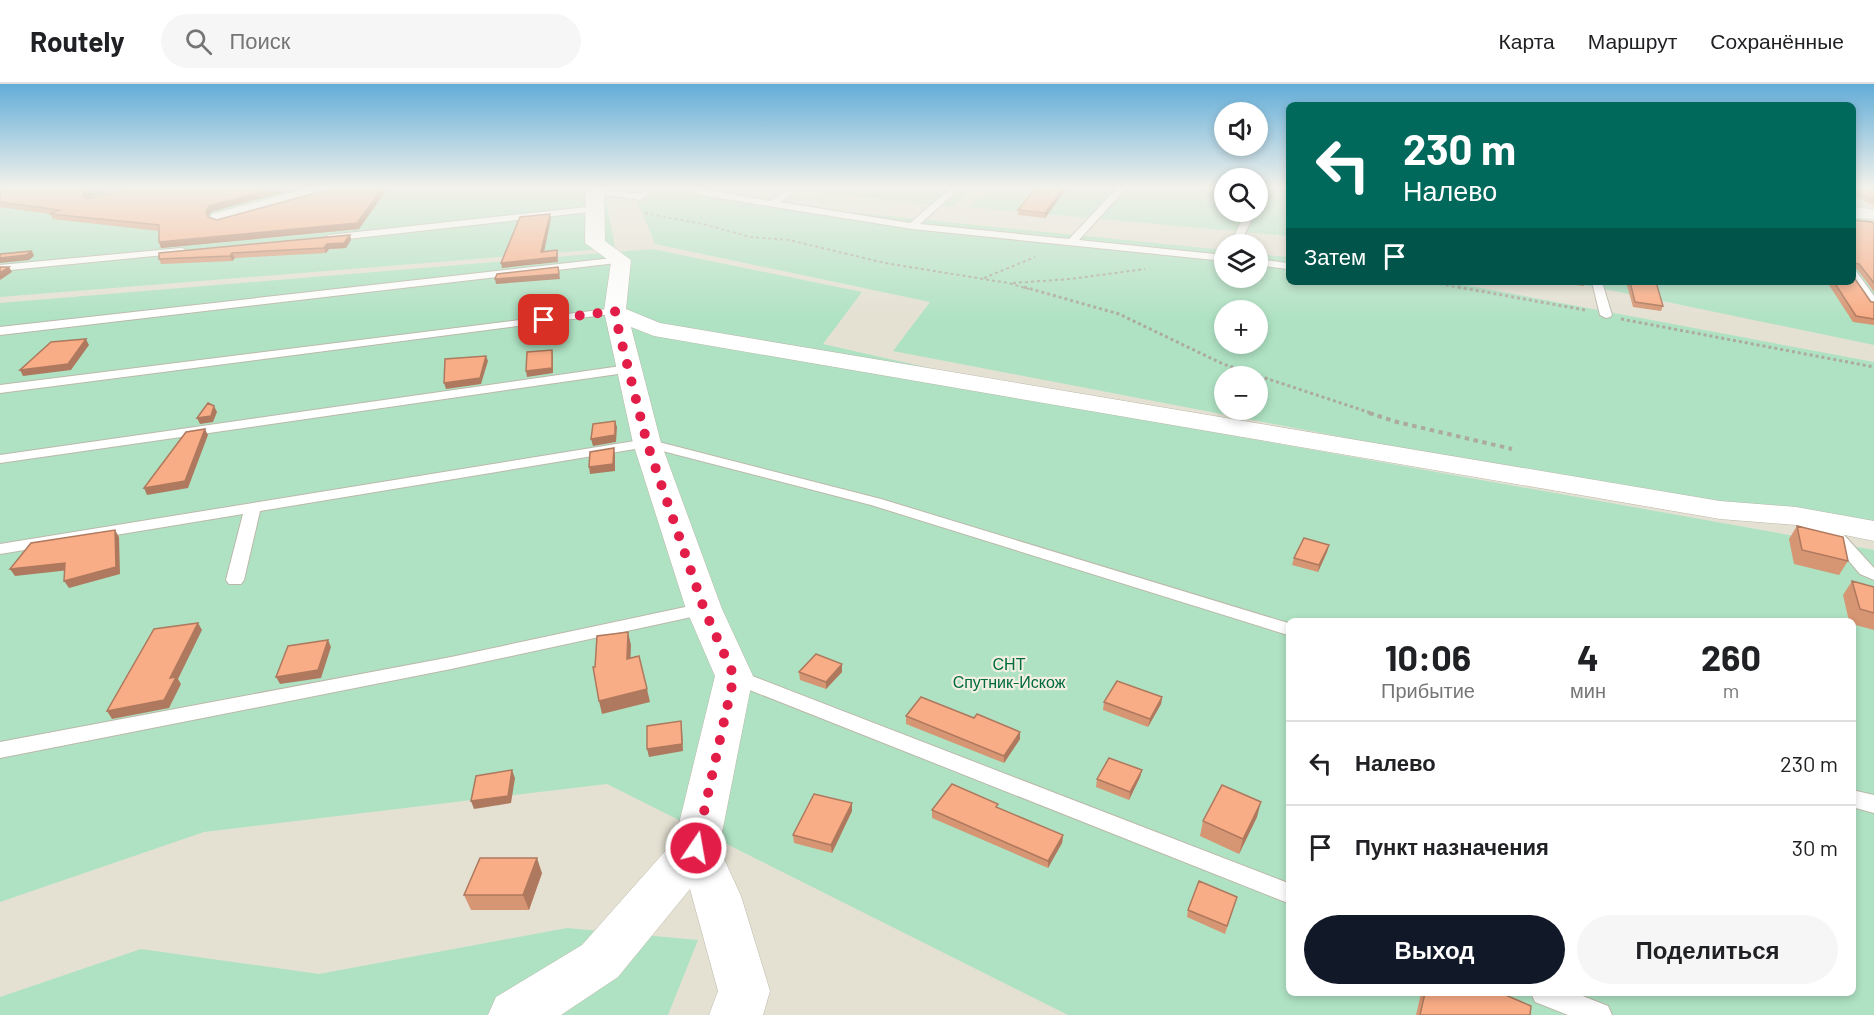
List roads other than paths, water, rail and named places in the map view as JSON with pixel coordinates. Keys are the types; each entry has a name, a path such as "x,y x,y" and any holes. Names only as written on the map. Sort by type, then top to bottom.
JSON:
{"street":[{"path":"515,1015 600,961 696,848 734,676 704,609 647,443 616,312 621,260 595,243 595,231"},
{"path":"616,312 654,329 809,356 1720,510 1796,516 1874,531"},
{"path":"696,848 717,896 746,1004"}],"lane":[{"path":"316,239 365,231"},
{"path":"966,231 1214,257"},
{"path":"1072,242 1081,231"},
{"path":"0,268 187,251"},
{"path":"0,332 621,260"},
{"path":"1268,263 1286,266"},
{"path":"1856,279 1874,304"},
{"path":"1598,285 1606,315"},
{"path":"0,389 616,312"},
{"path":"0,459 628,369"},
{"path":"0,549 647,443 876,502 1286,628"},
{"path":"235,580 253,506"},
{"path":"1796,516 1838,538 1866,570 1874,575"},
{"path":"0,750 451,663 704,609"},
{"path":"734,676 1286,892"},
{"path":"1856,799 1874,804"},
{"path":"1552,996 1599,1015"}],"park label":[{"name":"СНТ Спутник-Искож","path":"1009,673"}]}
